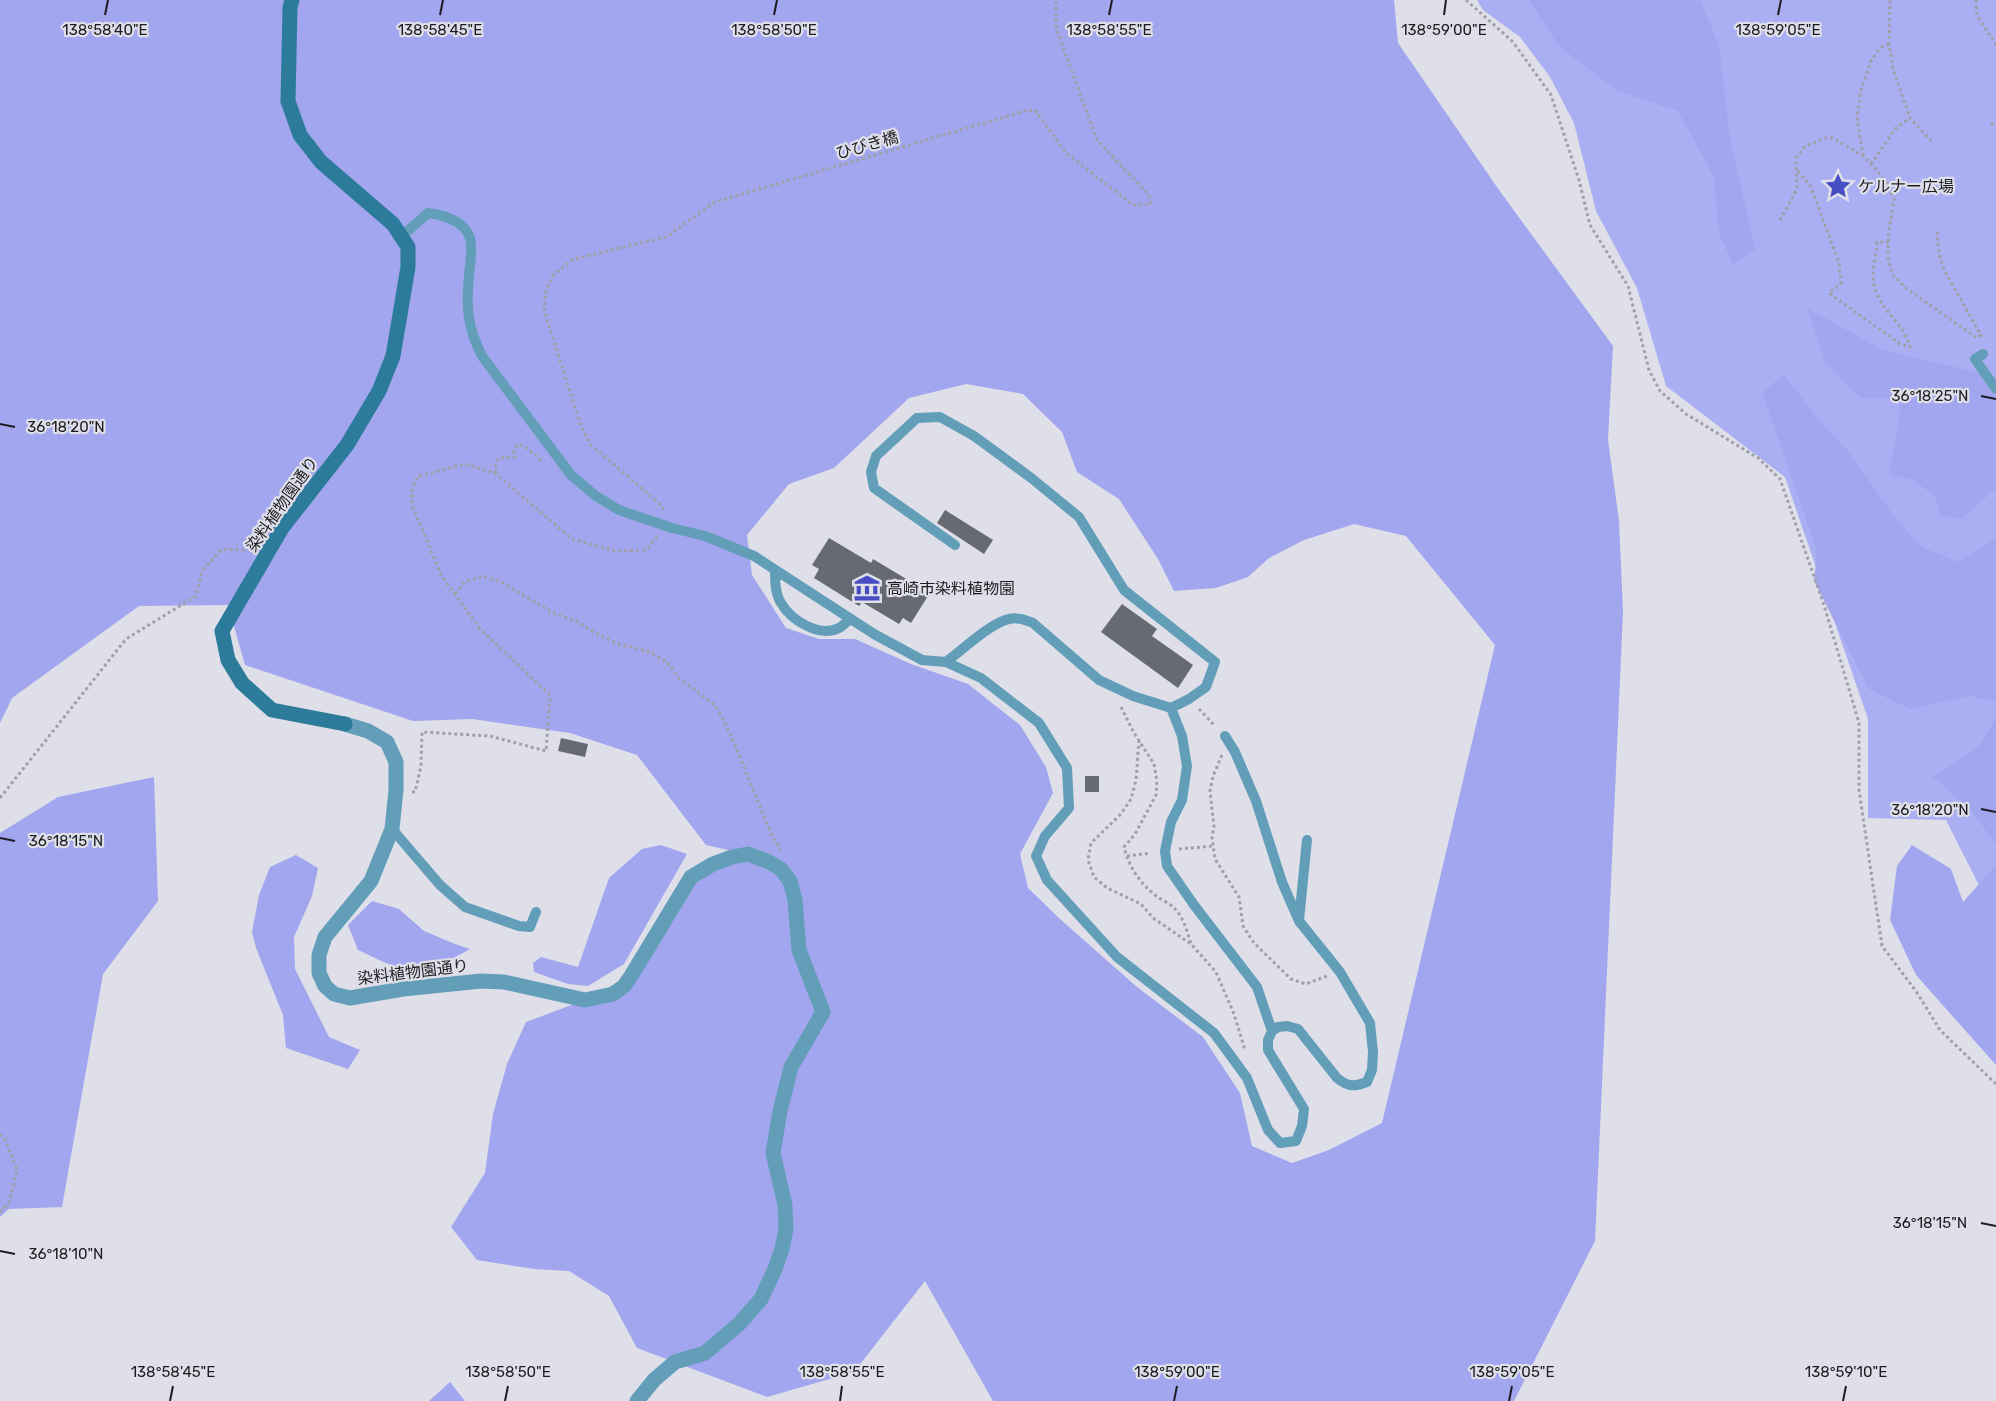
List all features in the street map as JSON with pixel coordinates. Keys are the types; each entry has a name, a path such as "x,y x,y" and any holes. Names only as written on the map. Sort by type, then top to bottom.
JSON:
{"street":[{"path":"292,0 288,101 300,135 321,162 393,224 402,236"},
{"name":"染料植物園通り","path":"402,236 408,247 408,267 393,356 379,391 347,444 282,528 222,631 228,660 242,683 272,710 345,724 368,732 387,742 396,762 392,829 371,881 325,937 319,955 319,973 326,986 334,994 350,998 403,989 481,981 504,982 585,1000 612,994 624,986 632,976 691,877 722,861 748,854 781,869 785,876"},
{"path":"637,1401 654,1380 675,1362 705,1353 740,1324 760,1299 782,1249 786,1229 785,1205 773,1153 780,1111 791,1067 823,1012 799,950 795,900 790,881 785,876"}],"lane":[{"path":"402,236 428,213 444,216 460,224 470,237 468,311 472,337 482,356 571,475 596,496 619,510 705,536 754,556 850,619 922,660 946,662 981,678 1039,723 1067,768 1069,808 1045,836 1036,856 1047,880 1117,957 1214,1033 1246,1078 1268,1130 1280,1143 1296,1141 1302,1126 1304,1109 1268,1050 1268,1040 1272,1031 1278,1027 1287,1026 1298,1029 1337,1078 1355,1087 1367,1082 1372,1070 1374,1052 1370,1023 1340,972 1299,921 1282,882 1256,801 1235,752 1227,740"},
{"path":"1983,354 1976,359 1996,388"},
{"path":"946,662 986,631 1008,619 1019,618 1033,623 1099,680 1132,696 1171,708 1206,687 1215,662 1124,590 1079,517 974,436 940,417 917,418 876,456 872,472 874,488 956,545"},
{"path":"775,570 775,586 781,603 808,627 825,630 838,628 850,619"},
{"path":"1171,708 1182,736 1187,766 1182,800 1171,822 1165,851 1167,866 1257,987 1272,1031"},
{"path":"392,829 440,885 465,907 519,926 530,927 536,912"},
{"path":"1299,921 1307,840"}],"path":[{"name":"ひびき橋","path":"667,526 662,506 591,445 581,426 544,310 546,290 554,274 574,259 666,237 715,202 1025,111 1035,110 1066,153 1133,205 1151,204 1149,195 1097,140 1056,28 1056,0"},
{"path":"1466,0 1513,42 1551,95 1579,180 1590,225 1628,286 1649,370 1660,391 1686,414 1758,458 1780,479 1824,605 1858,723 1859,790 1882,946 1916,991 1940,1030 1996,1084"},
{"path":"1890,0 1889,44 1893,69 1910,118 1932,142"},
{"path":"1976,0 1977,15 1996,45"},
{"path":"1863,156 1857,117 1861,90 1871,61 1880,48 1889,44"},
{"path":"1871,165 1896,128 1910,118"},
{"path":"1991,125 1996,122"},
{"path":"1780,220 1797,189 1796,158 1804,147 1825,138 1833,138 1863,156 1886,182 1894,199 1888,242 1888,259 1893,275 1907,289 1977,338 1981,334 1944,270 1939,253 1937,231"},
{"path":"1797,170 1811,187 1839,262 1841,283 1829,292 1900,344 1910,347 1907,336 1884,307 1873,284 1877,242 1888,242"},
{"path":"495,473 499,458 515,457 514,450 518,444 526,448 555,474 571,475"},
{"path":"414,792 421,766 422,732 490,736 546,751 550,695 480,628 441,575 412,505 412,490 418,476 465,464 495,473 572,539 615,551 646,550 667,526"},
{"path":"0,798 126,639 196,596 202,571 222,549 244,550 282,528"},
{"path":"455,594 465,582 483,576 502,584 552,613 576,621 603,637 618,644 650,651 668,663 679,678 716,706 730,733 773,838 790,864 785,876"},
{"path":"1115,688 1121,708 1154,764 1157,781 1156,795 1135,834 1124,847 1126,856 1140,881 1175,908 1185,926 1191,944"},
{"path":"1189,699 1227,740 1213,776 1210,791 1214,827 1212,837 1215,859 1239,897 1243,926 1254,943 1291,979 1306,984 1340,972"},
{"path":"1139,741 1136,780 1131,799 1120,814 1091,843 1088,860 1094,877 1107,888 1141,904 1153,918 1191,944 1216,972 1226,993 1245,1050 1240,1069"},
{"path":"1126,856 1213,846"},
{"path":"0,1134 5,1138 16,1170 9,1203 0,1212"}],"shaded area":[{"path":"0,0 1394,0 1398,43 1499,190 1613,346 1608,440 1619,521 1623,612 1595,1241 1514,1401 993,1401 925,1281 854,1372 767,1397 637,1348 609,1296 569,1271 534,1269 477,1260 451,1227 485,1173 493,1114 507,1064 526,1022 585,1000 612,994 691,877 746,854 706,845 637,755 570,733 472,719 413,721 245,665 228,605 139,606 12,698 0,723","holes":["966,384 1023,394 1062,432 1077,472 1119,499 1158,559 1174,591 1216,588 1248,577 1269,558 1304,540 1354,524 1406,536 1495,645 1382,1123 1329,1150 1292,1163 1252,1146 1240,1093 1203,1037 1137,987 1028,888 1020,854 1053,793 1046,767 1020,725 968,684 911,664 855,639 819,639 786,628 752,575 747,535 789,484 834,468 909,398"]},
{"path":"1477,0 1996,0 1996,919 1946,820 1868,818 1868,719 1785,477 1666,386 1637,288 1596,211 1574,123 1550,77 1520,37 1483,10"},
{"path":"1529,0 1700,0 1719,46 1730,139 1755,249 1733,264 1719,233 1714,177 1678,111 1617,91 1559,46"},
{"path":"1807,308 1883,350 1980,373 1996,397 1996,488 1962,519 1940,515 1935,495 1912,480 1889,474 1900,415 1898,399 1860,398 1824,360"},
{"path":"1784,375 1822,424 1848,451 1893,515 1920,546 1958,562 1996,538 1996,702 1970,696 1910,709 1869,689 1814,581 1817,551 1762,392"},
{"path":"1996,718 1996,845 1973,812 1933,777 1980,745"},
{"path":"154,777 158,901 103,974 62,1207 9,1209 0,1217 0,833 58,797"},
{"path":"661,845 687,854 624,964 588,986 568,984 534,972 533,963 541,957 578,967 609,878 642,849"},
{"path":"1912,845 1951,869 1963,902 1996,865 1996,1065 1916,975 1890,920 1897,866"},
{"path":"296,855 318,868 312,896 294,937 295,969 329,1037 360,1050 348,1069 286,1048 283,1015 256,948 252,932 259,895 270,867"},
{"path":"372,901 399,909 424,931 470,949 438,965 417,970 402,969 358,950 348,925"},
{"path":"450,1382 465,1401 429,1401"}],"building":[{"path":"945,510 993,540 984,554 937,523"},
{"path":"829,538 871,563 873,559 913,583 911,586 928,596 911,623 903,618 899,624 862,602 859,606 814,578 819,569 812,565"},
{"path":"1122,604 1157,629 1152,636 1193,665 1178,688 1101,632"},
{"path":"561,738 588,744 585,757 558,751"},
{"path":"1085,776 1099,776 1099,792 1085,792"}],"place":[{"name":"ケルナー広場","path":"1838,186"},
{"name":"高崎市染料植物園","path":"867,588"}]}
